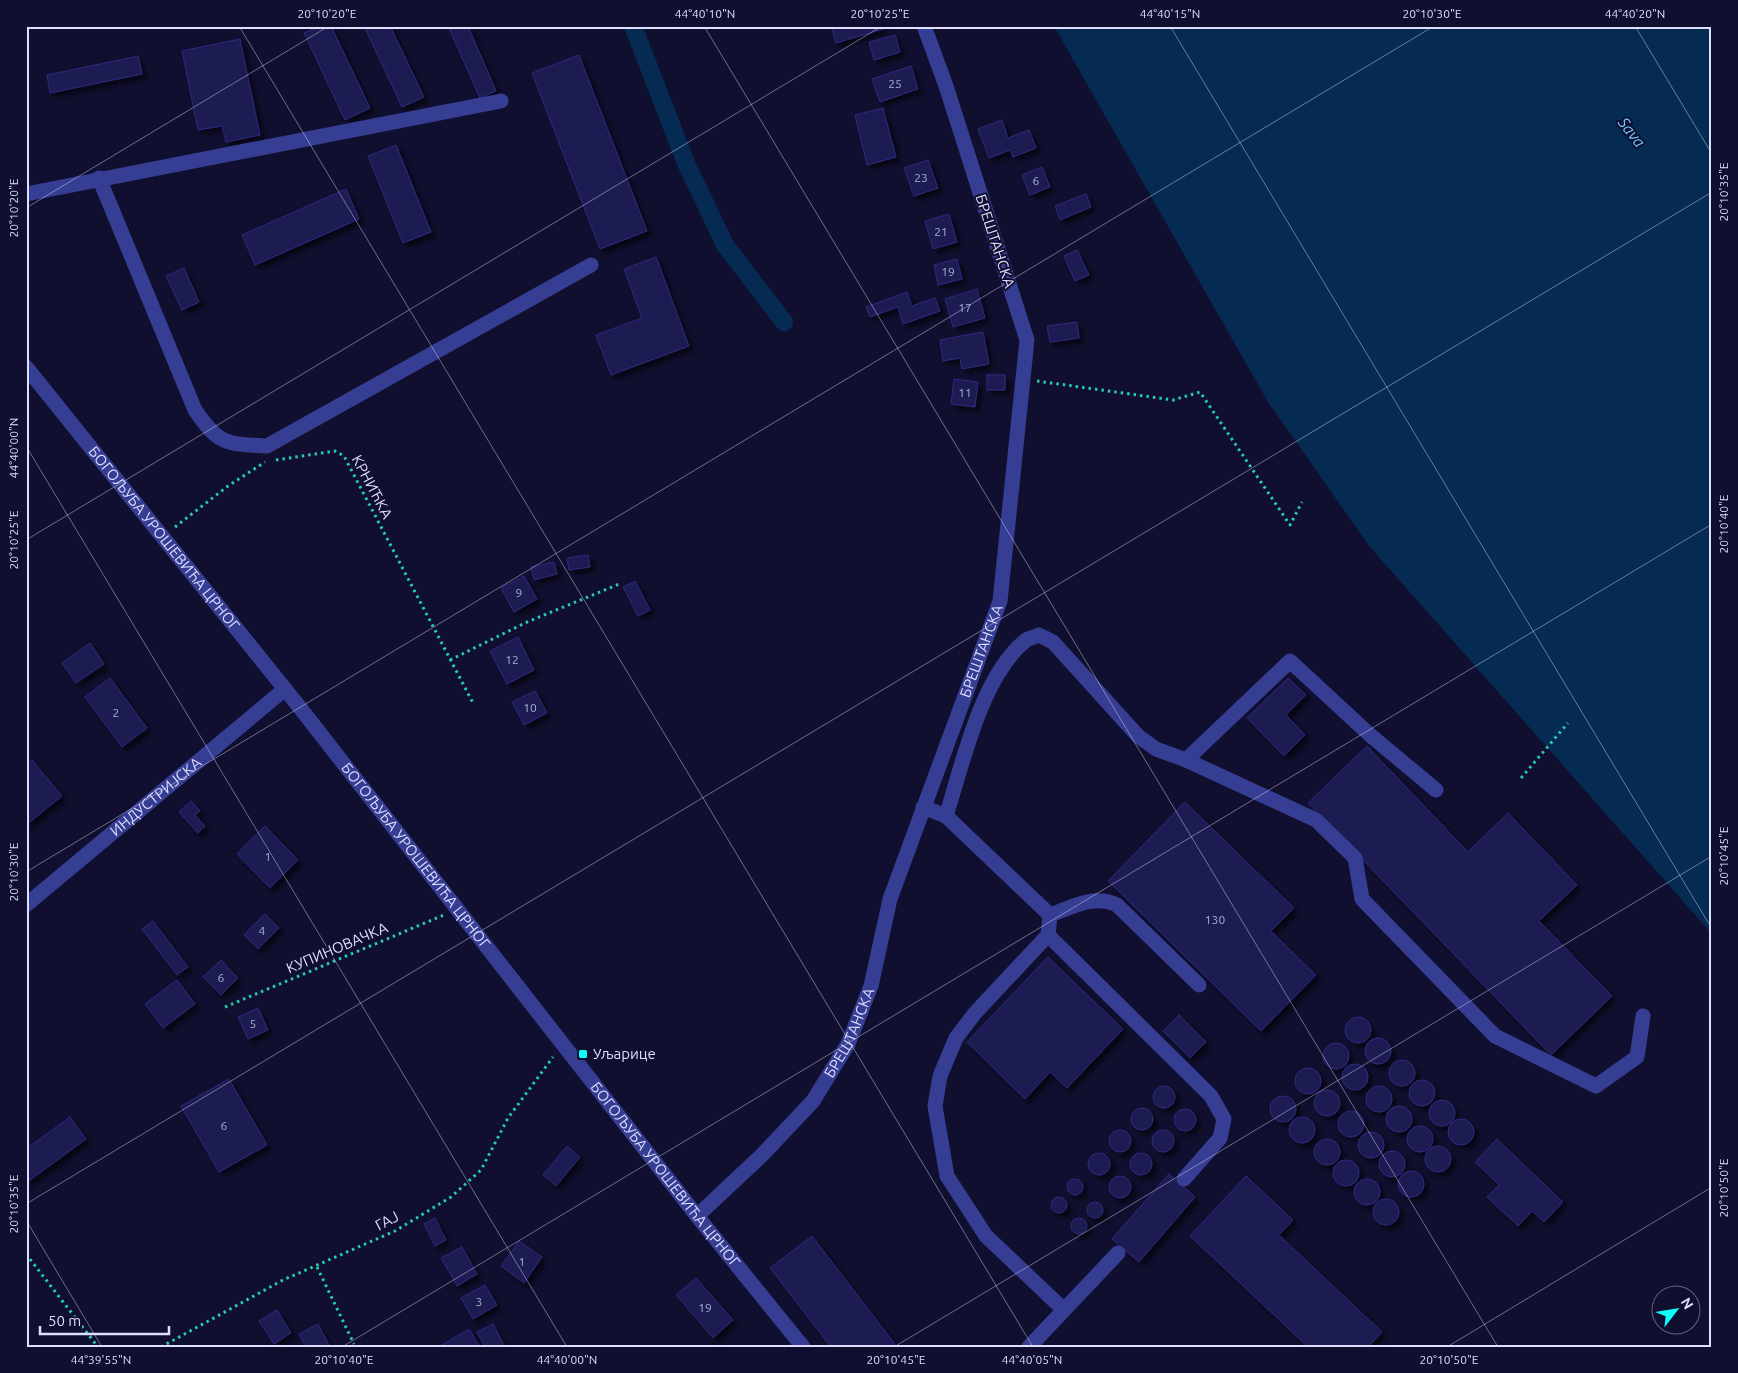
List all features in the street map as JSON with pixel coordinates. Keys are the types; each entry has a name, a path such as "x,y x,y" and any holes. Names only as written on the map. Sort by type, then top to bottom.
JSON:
{"street":[{"name":"БРЕШТАНСКА","path":"697,1216 762,1155 813,1101 848,1044 871,986 890,899 1000,601 1027,340 946,86 924,26"},
{"path":"26,194 99,178 501,101"},
{"path":"99,178 194,410 210,432 232,444 268,446 592,264"},
{"name":"БОГОЉУБА УРОШЕВИЋА ЦРНОГ","path":"26,367 285,689 697,1216 803,1347"},
{"path":"946,816 977,720 996,674 1026,640 1039,636 1053,642 1138,736 1156,749 1186,760 1316,820 1355,858 1362,899 1495,1036 1596,1086 1637,1057 1643,1016"},
{"path":"1186,760 1290,661 1370,735 1436,790"},
{"name":"ИНДУСТРИЈСКА","path":"26,905 285,689"},
{"path":"923,808 946,816 1050,915"},
{"path":"1050,915 1094,900 1106,900 1117,905 1199,985"},
{"path":"1050,915 1048,935 975,1013 956,1038 940,1076 935,1106 947,1176 986,1236 1064,1310"},
{"path":"1048,935 1212,1096 1224,1119 1220,1138 1184,1179"},
{"path":"1029,1347 1118,1253"}],"path":[{"path":"1024,379 1173,400 1200,392 1290,525 1302,502"},
{"name":"КРНИЋКА","path":"275,460 335,451 344,456 473,703"},
{"path":"163,537 228,486 266,461"},
{"path":"450,660 525,623 619,584"},
{"path":"1521,778 1568,723"},
{"name":"КУПИНОВАЧКА","path":"226,1007 458,909"},
{"name":"ГАЈ","path":"161,1347 284,1280 394,1231 451,1197 480,1170 508,1118 562,1044"},
{"path":"26,1254 98,1347"},
{"path":"317,1266 354,1344"}],"water":[{"name":"Sava","path":"1054,26 1712,26 1712,934 1370,547 1268,402"}],"building":[{"path":"320,26 331,26 370,108 345,120 304,33"},
{"path":"364,26 390,26 424,97 402,107"},
{"path":"448,26 468,26 496,91 480,98"},
{"path":"831,26 882,26 883,29 836,43"},
{"path":"895,35 900,52 874,60 869,42"},
{"path":"240,39 260,135 226,142 222,126 198,130 182,51"},
{"path":"579,55 647,231 600,249 532,73"},
{"path":"138,56 142,74 50,93 47,75"},
{"path":"911,66 918,89 880,102 872,79"},
{"path":"883,108 896,157 867,165 855,115"},
{"path":"1002,120 1008,138 1029,130 1036,148 1013,157 1010,150 989,158 978,129"},
{"path":"396,145 431,232 403,243 368,156"},
{"path":"928,160 938,188 914,196 904,168"},
{"path":"1042,167 1050,187 1030,195 1022,175"},
{"path":"346,189 359,219 255,265 242,235"},
{"path":"1086,194 1091,207 1060,220 1055,206"},
{"path":"949,214 957,242 933,249 925,221"},
{"path":"1077,250 1089,275 1075,281 1064,256"},
{"path":"656,257 689,346 611,375 596,335 642,318 624,269"},
{"path":"957,259 962,279 938,285 934,265"},
{"path":"184,268 199,302 182,310 166,276"},
{"path":"977,289 985,318 953,327 945,299"},
{"path":"907,292 912,306 935,298 940,311 903,324 898,307 870,317 866,307"},
{"path":"1077,322 1079,338 1050,342 1047,326"},
{"path":"983,332 989,364 962,369 960,358 943,361 940,340"},
{"path":"987,375 1005,375 1005,390 987,390"},
{"path":"954,379 978,382 975,407 951,404"},
{"path":"588,555 590,567 569,570 567,558"},
{"path":"554,562 557,574 534,580 531,567"},
{"path":"524,576 537,599 514,612 501,588"},
{"path":"635,581 650,610 638,616 623,587"},
{"path":"518,637 534,670 507,684 490,651"},
{"path":"90,643 104,664 76,683 62,663"},
{"path":"110,678 147,728 122,747 85,697"},
{"path":"1288,678 1306,695 1286,715 1305,735 1284,756 1247,718"},
{"path":"535,691 547,713 524,725 512,702"},
{"path":"1367,746 1468,852 1508,813 1577,885 1539,921 1612,996 1551,1055 1308,803"},
{"path":"32,760 62,796 26,825 26,765"},
{"path":"191,801 200,811 195,815 205,826 198,833 179,812"},
{"path":"1185,802 1294,908 1271,931 1316,975 1261,1031 1108,881"},
{"path":"265,826 298,860 270,888 237,854"},
{"path":"265,914 279,928 258,949 244,935"},
{"path":"153,921 188,967 177,975 142,929"},
{"path":"1048,957 1123,1029 1067,1088 1050,1072 1025,1099 967,1042"},
{"path":"221,960 238,978 221,995 203,977"},
{"path":"177,980 195,1004 163,1028 145,1004"},
{"path":"258,1008 268,1030 248,1039 238,1017"},
{"path":"1179,1015 1206,1042 1190,1058 1163,1031"},
{"path":"1358,1017 1367,1021 1371,1030 1367,1039 1358,1043 1349,1039 1345,1030 1349,1021"},
{"path":"1378,1038 1387,1042 1391,1051 1387,1060 1378,1064 1369,1060 1365,1051 1369,1042"},
{"path":"1336,1043 1345,1047 1349,1056 1345,1065 1336,1069 1327,1065 1323,1056 1327,1047"},
{"path":"1402,1060 1411,1064 1415,1073 1411,1082 1402,1086 1393,1082 1389,1073 1393,1064"},
{"path":"1355,1064 1364,1068 1368,1077 1364,1086 1355,1090 1346,1086 1342,1077 1346,1068"},
{"path":"1308,1068 1317,1072 1321,1081 1317,1090 1308,1094 1299,1090 1295,1081 1299,1072"},
{"path":"229,1079 267,1145 219,1172 181,1106"},
{"path":"1422,1080 1431,1084 1435,1093 1431,1102 1422,1106 1413,1102 1409,1093 1413,1084"},
{"path":"1164,1086 1172,1089 1175,1097 1172,1105 1164,1108 1156,1105 1153,1097 1156,1089"},
{"path":"1379,1086 1388,1090 1392,1099 1388,1108 1379,1112 1370,1108 1366,1099 1370,1090"},
{"path":"1327,1090 1336,1094 1340,1103 1336,1112 1327,1116 1318,1112 1314,1103 1318,1094"},
{"path":"1283,1096 1292,1100 1296,1109 1292,1118 1283,1122 1274,1118 1270,1109 1274,1100"},
{"path":"1442,1100 1451,1104 1455,1113 1451,1122 1442,1126 1433,1122 1429,1113 1433,1104"},
{"path":"1399,1106 1408,1110 1412,1119 1408,1128 1399,1132 1390,1128 1386,1119 1390,1110"},
{"path":"1142,1108 1150,1111 1153,1119 1150,1127 1142,1130 1134,1127 1131,1119 1134,1111"},
{"path":"1185,1109 1193,1112 1196,1120 1193,1128 1185,1131 1177,1128 1174,1120 1177,1112"},
{"path":"1351,1111 1360,1115 1364,1124 1360,1133 1351,1137 1342,1133 1338,1124 1342,1115"},
{"path":"70,1117 86,1139 26,1183 26,1149"},
{"path":"1302,1117 1312,1120 1315,1130 1312,1140 1302,1143 1292,1140 1289,1130 1292,1120"},
{"path":"1461,1119 1470,1123 1474,1132 1470,1141 1461,1145 1452,1141 1448,1132 1452,1123"},
{"path":"1420,1126 1429,1130 1433,1139 1429,1148 1420,1152 1411,1148 1407,1139 1411,1130"},
{"path":"1120,1130 1128,1133 1131,1141 1128,1149 1120,1152 1112,1149 1109,1141 1112,1133"},
{"path":"1163,1130 1171,1133 1174,1141 1171,1149 1163,1152 1155,1149 1152,1141 1155,1133"},
{"path":"1371,1132 1380,1136 1384,1145 1380,1154 1371,1158 1362,1154 1358,1145 1362,1136"},
{"path":"1327,1139 1336,1143 1340,1152 1336,1161 1327,1165 1318,1161 1314,1152 1318,1143"},
{"path":"1497,1139 1563,1202 1544,1222 1532,1211 1518,1226 1487,1197 1499,1185 1475,1162"},
{"path":"567,1146 580,1157 556,1186 543,1175"},
{"path":"1438,1146 1447,1150 1451,1159 1447,1168 1438,1172 1429,1168 1425,1159 1429,1150"},
{"path":"1392,1151 1401,1155 1405,1164 1401,1173 1392,1177 1383,1173 1379,1164 1383,1155"},
{"path":"1099,1153 1107,1156 1110,1164 1107,1172 1099,1175 1091,1172 1088,1164 1091,1156"},
{"path":"1141,1153 1149,1156 1152,1164 1149,1172 1141,1175 1133,1172 1130,1164 1133,1156"},
{"path":"1346,1160 1355,1164 1359,1173 1355,1182 1346,1186 1337,1182 1333,1173 1337,1164"},
{"path":"1411,1171 1421,1174 1424,1184 1421,1194 1411,1197 1401,1194 1398,1184 1401,1174"},
{"path":"1169,1174 1195,1197 1139,1262 1112,1239"},
{"path":"1120,1176 1128,1179 1131,1187 1128,1195 1120,1198 1112,1195 1109,1187 1112,1179"},
{"path":"1246,1176 1293,1220 1279,1235 1382,1332 1368,1347 1308,1347 1190,1236"},
{"path":"1072,1179 1078,1179 1083,1184 1081,1193 1072,1195 1067,1190 1067,1184"},
{"path":"1367,1179 1377,1182 1380,1192 1377,1202 1367,1205 1357,1202 1354,1192 1357,1182"},
{"path":"1056,1197 1062,1197 1067,1202 1065,1211 1056,1213 1051,1208 1051,1202"},
{"path":"1386,1199 1395,1203 1399,1212 1395,1221 1386,1225 1377,1221 1373,1212 1377,1203"},
{"path":"1092,1202 1098,1202 1103,1207 1101,1216 1092,1218 1087,1213 1087,1207"},
{"path":"435,1218 446,1240 435,1246 424,1224"},
{"path":"1076,1218 1082,1218 1087,1223 1085,1232 1076,1234 1071,1229 1071,1223"},
{"path":"812,1236 895,1344 892,1347 831,1347 770,1268"},
{"path":"519,1241 542,1257 524,1283 501,1266"},
{"path":"462,1247 477,1274 457,1286 441,1258"},
{"path":"696,1278 733,1320 713,1338 676,1295"},
{"path":"485,1285 497,1305 473,1319 461,1298"},
{"path":"277,1310 291,1333 274,1344 259,1321"},
{"path":"318,1324 330,1347 306,1347 299,1334"},
{"path":"493,1324 505,1347 485,1347 477,1332"},
{"path":"469,1329 480,1347 443,1347 442,1345"}],"waterway":[{"path":"633,26 686,163 725,245 784,322"}],"place":[{"name":"Уљарице","path":"583,1054"}]}
